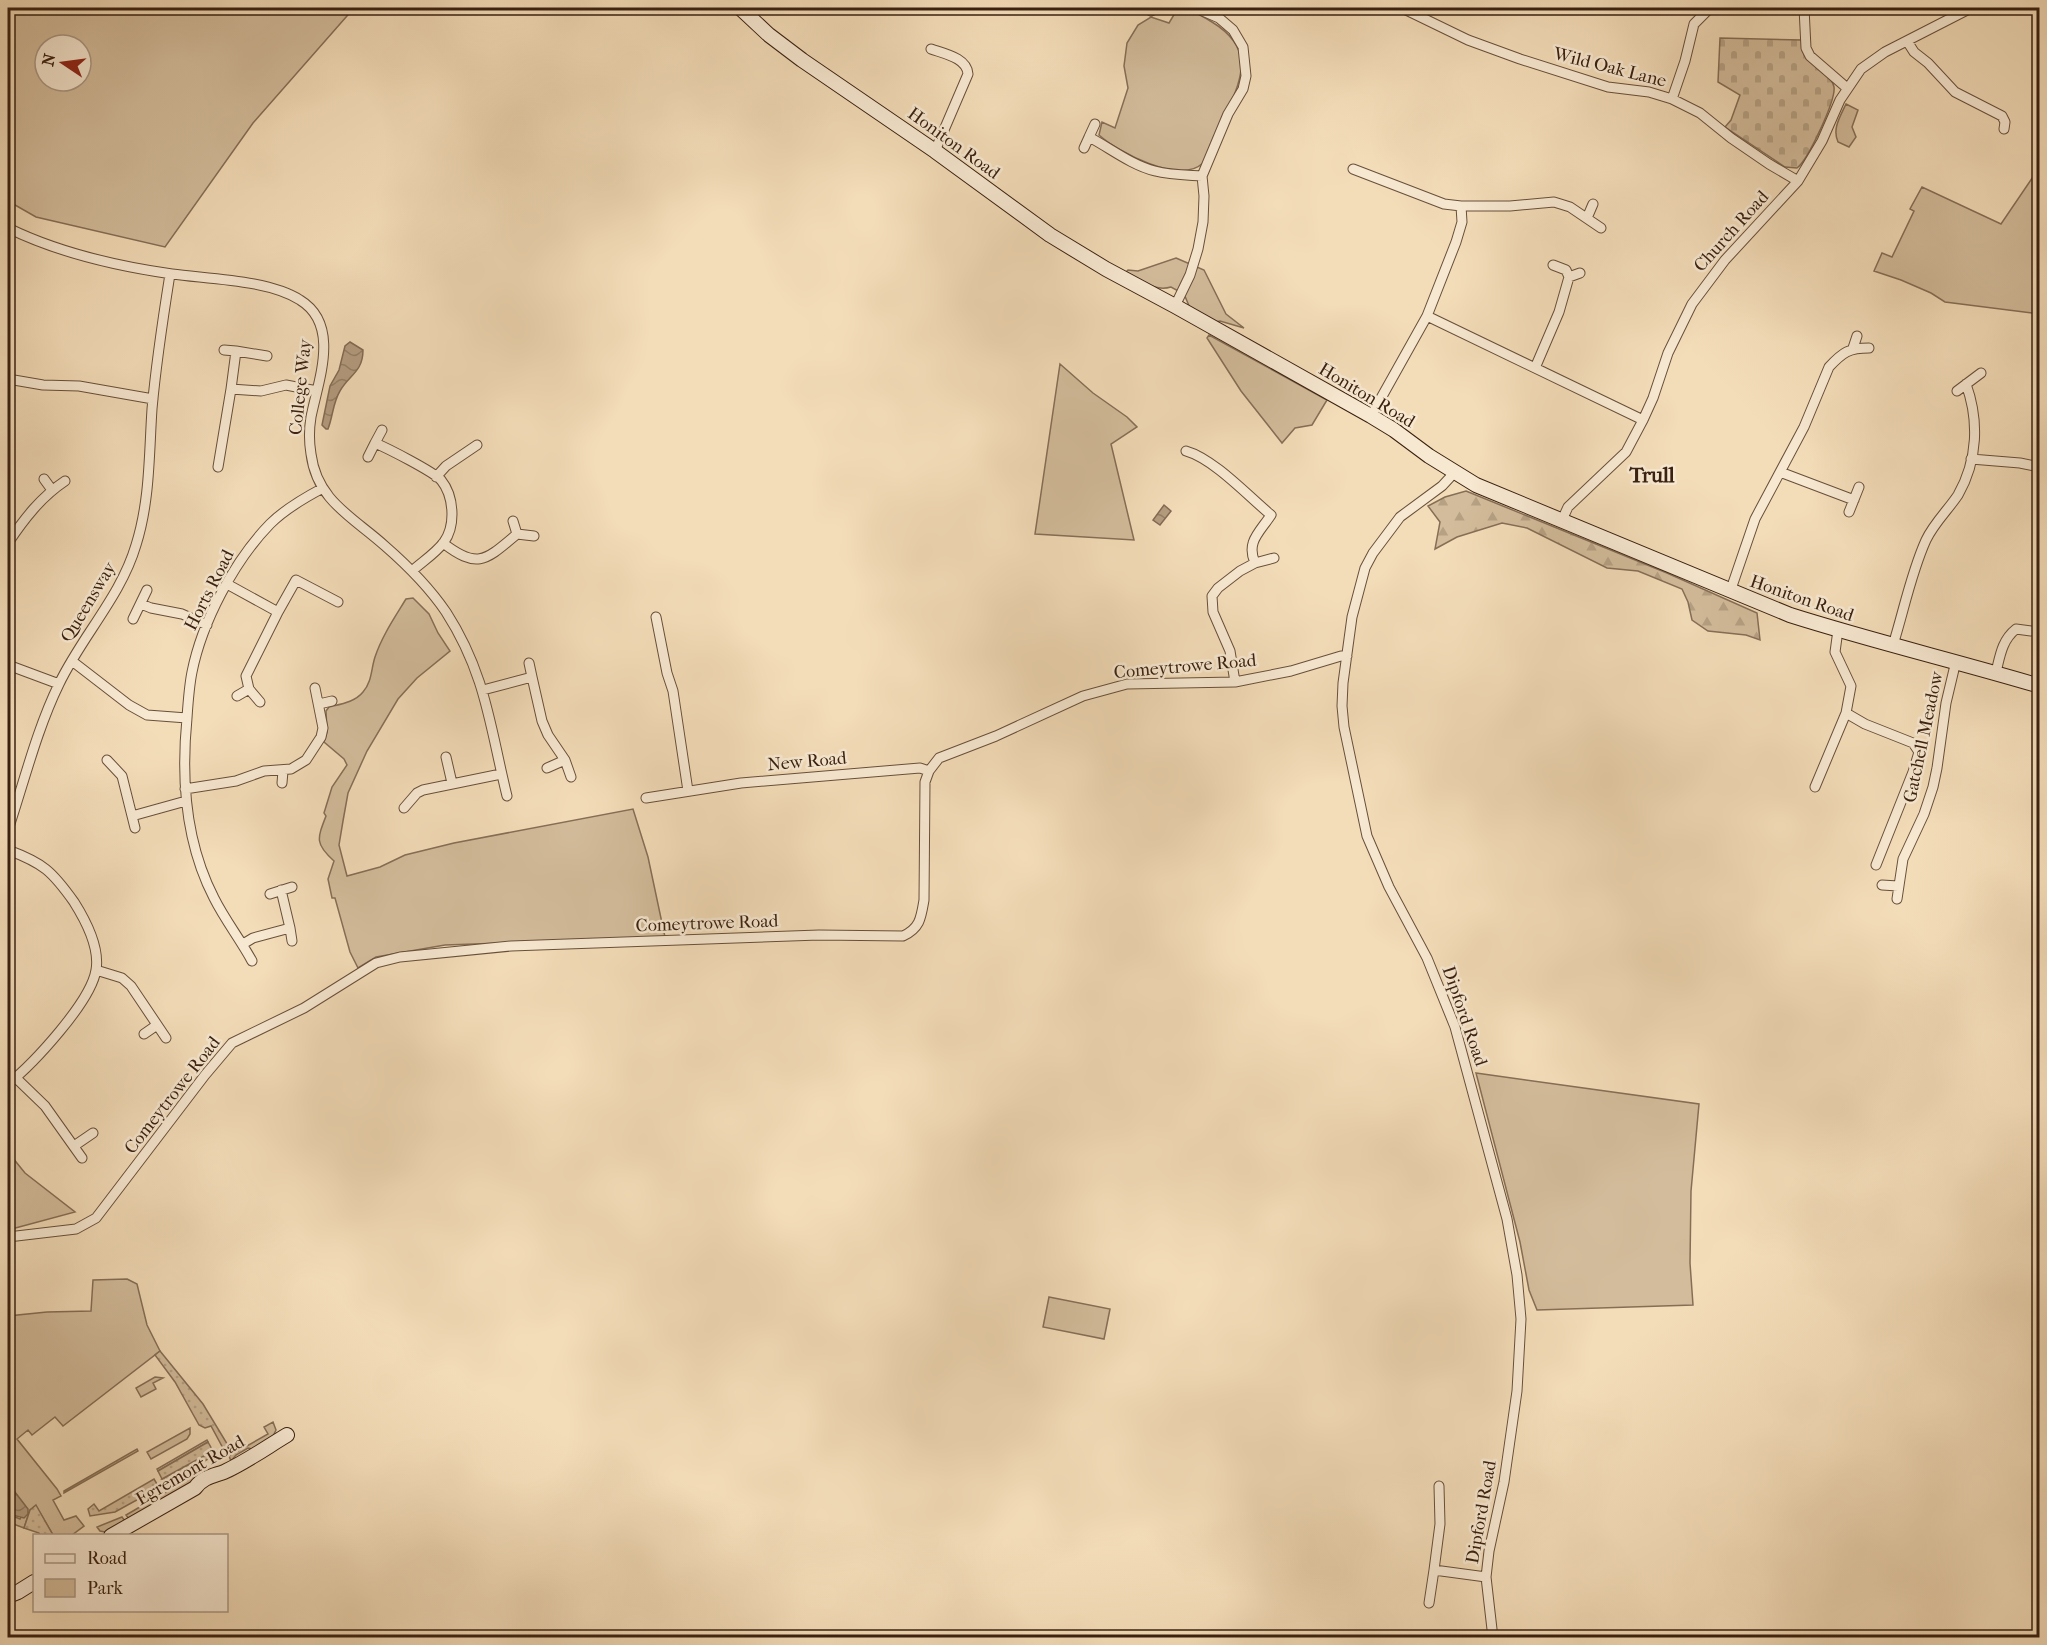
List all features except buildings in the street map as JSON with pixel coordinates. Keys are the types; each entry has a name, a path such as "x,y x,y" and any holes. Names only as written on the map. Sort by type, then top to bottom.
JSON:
{"street":[{"name":"Honiton Road","path":"742,8 769,35 802,60 935,151 1050,235 1106,269 1371,416 1476,485 1790,615 2040,686"},
{"path":"1175,306 1190,275 1198,249 1203,222 1202,176 1228,114 1242,89 1246,63 1243,47 1233,30 1219,18 1196,8"},
{"name":"Wild Oak Lane","path":"1402,8 1468,40 1520,59 1608,87 1649,92 1672,99 1700,114 1768,164 1798,181"},
{"path":"1672,99 1694,24 1710,8"},
{"path":"1804,8 1806,48 1810,56 1847,88"},
{"name":"Church Road","path":"1562,520 1568,507 1626,452 1653,398 1668,353 1692,304 1725,260 1798,181 1822,141 1847,88 1861,69 1885,52 1971,8"},
{"path":"1907,41 1914,52 1928,63 1955,92 2002,116 2005,123 2004,129"},
{"path":"931,49 963,62 968,68 968,74 935,151"},
{"path":"1084,148 1095,124"},
{"path":"1089,137 1154,171 1202,176"},
{"path":"1363,173 1366,163"},
{"path":"1353,169 1444,204 1461,206 1532,205 1554,202 1563,204 1601,228"},
{"path":"1587,218 1593,204"},
{"path":"1371,416 1427,316 1456,242 1462,222 1461,206"},
{"name":"College Way","path":"8,228 32,240 98,261 170,274 272,288 306,304 317,316 324,342 322,368 310,419 310,439 315,472 332,502 412,571 445,610 463,640 483,690 507,796"},
{"path":"1535,368 1559,312 1569,277 1566,270 1553,265"},
{"path":"1569,277 1580,273"},
{"name":"Queensway","path":"8,830 59,684 121,583 137,543 145,507 153,399 170,274"},
{"path":"1427,316 1643,420"},
{"path":"1730,592 1755,519 1808,419 1829,367 1852,348 1857,336"},
{"path":"1852,348 1869,348"},
{"path":"224,350 267,356"},
{"path":"218,466 236,351"},
{"path":"1957,391 1981,373"},
{"path":"8,379 43,386 79,386 153,399"},
{"path":"1893,645 1924,545 1933,528 1958,494 1971,459 1975,436 1975,412 1966,384"},
{"path":"231,388 261,391 286,385 317,391"},
{"path":"368,457 382,430"},
{"path":"375,443 440,479 447,490 452,514 448,533 443,543 412,571"},
{"path":"436,477 446,466 477,445"},
{"path":"1186,451 1197,454 1212,464 1271,515"},
{"path":"1971,459 2040,467"},
{"name":"Dipford Road","path":"1455,472 1442,486 1400,517 1373,553 1365,568 1352,617 1342,706 1344,727 1367,836 1389,887 1427,958 1455,1027 1507,1219 1517,1275 1521,1319 1517,1391 1504,1482 1489,1551 1486,1577 1493,1638"},
{"path":"1780,472 1854,500"},
{"path":"44,479 51,490"},
{"path":"8,543 36,506 51,490 64,481"},
{"path":"1849,512 1859,487"},
{"name":"Horts Road","path":"252,961 213,896 193,842 186,801 184,751 192,672 207,625 227,584 251,546 286,511 323,488"},
{"path":"1255,563 1251,547 1278,507"},
{"path":"513,521 517,534"},
{"path":"443,543 469,560 478,560 489,556 517,534 534,536"},
{"path":"1235,682 1230,651 1213,612 1212,596 1218,588 1240,571 1255,563 1274,558"},
{"path":"287,574 338,602"},
{"path":"260,702 249,689 246,676 296,579"},
{"path":"227,584 278,612"},
{"path":"133,619 147,590"},
{"path":"141,604 182,614 207,625"},
{"path":"656,617 667,674 675,699 688,791"},
{"path":"1996,672 2004,643 2016,629 2027,630 2023,618"},
{"path":"1815,787 1846,713 1851,686 1848,676 1839,666 1835,652 1838,630"},
{"name":"Comeytrowe Road","path":"8,1237 76,1229 96,1218 210,1068 232,1043 304,1008 376,963 400,957 511,946 819,935 903,936 912,932 918,925 921,915 924,900 925,782 929,771 939,758 996,736 1083,696 1127,684 1235,682 1291,671 1347,656"},
{"path":"72,661 129,705 147,715 187,718"},
{"name":"Gatchell Meadow","path":"1897,899 1903,859 1924,814 1933,787 1946,703 1956,661"},
{"path":"529,663 542,721 548,735 565,760 571,777"},
{"path":"8,665 59,684"},
{"path":"483,690 532,677"},
{"path":"185,789 236,781 264,771 283,771 306,760 321,737 323,728 315,688"},
{"path":"237,696 249,689"},
{"path":"319,704 332,701"},
{"path":"1846,713 1864,724 1913,743 1919,752 1876,865"},
{"path":"446,757 452,783"},
{"path":"106,760 122,776 135,828"},
{"path":"547,768 565,760"},
{"name":"New Road","path":"646,798 753,782 920,768 929,771"},
{"path":"282,783 283,771"},
{"path":"404,808 414,789 501,774"},
{"path":"132,816 186,801"},
{"path":"8,850 39,863 63,888 83,916 90,931 94,943 96,970 90,989 78,1009 8,1084"},
{"path":"1882,885 1898,886"},
{"path":"270,894 292,887"},
{"path":"281,890 292,941"},
{"path":"243,944 253,938 290,928"},
{"path":"96,970 122,978 131,986 166,1038"},
{"path":"144,1034 157,1025"},
{"path":"16,1078 45,1106 82,1158"},
{"path":"74,1146 93,1133"},
{"name":"Egremont Road","path":"114,1534 195,1488 207,1477 223,1472 287,1435"},
{"path":"1429,1603 1440,1524 1439,1486"},
{"path":"1434,1570 1486,1577"},
{"path":"8,1596 33,1583"}],"green space":[{"path":"8,8 354,8 253,123 165,247 36,217 8,201"},
{"path":"1178,8 1196,13 1225,32 1234,41 1241,62 1238,85 1203,163 1193,169 1180,170 1150,164 1120,150 1099,135 1102,122 1115,128 1128,88 1124,66 1127,43 1138,25 1151,17 1169,23"},
{"path":"1720,38 1802,40 1805,55 1832,82 1834,87 1831,104 1808,154 1797,168 1785,167 1725,127 1731,120 1740,95 1718,82"},
{"path":"1846,104 1858,110 1852,127 1856,137 1849,147 1838,142 1836,137 1837,123"},
{"path":"2039,168 2039,314 1945,302 1931,293 1874,271 1882,253 1892,257 1914,211 1910,209 1922,187 2001,224"},
{"path":"1176,258 1204,270 1226,314 1244,328 1220,321 1215,322 1190,308 1184,294 1171,287 1153,287 1126,272 1128,270 1138,271"},
{"path":"1209,335 1327,400 1312,425 1295,428 1282,443 1241,391 1207,338"},
{"path":"1060,364 1137,427 1111,444 1134,540 1035,534"},
{"path":"1466,491 1667,573 1757,613 1760,640 1746,635 1708,631 1692,620 1682,589 1638,571 1607,568 1527,528 1502,523 1457,537 1435,549 1440,522 1428,506 1445,497"},
{"path":"413,598 429,614 450,651 417,678 398,699 367,751 348,793 339,845 347,876 380,867 405,855 454,843 633,809 648,857 665,937 445,945 376,957 358,968 350,952 335,898 332,898 328,879 334,861 323,850 319,841 332,787 347,765 344,759 324,742 327,732 326,711 329,707 343,704 363,692 368,684 375,657 385,634 406,599"},
{"path":"1476,1073 1699,1104 1691,1191 1690,1263 1693,1305 1537,1310 1529,1290 1520,1242"},
{"path":"8,1152 25,1173 75,1212 8,1230"},
{"path":"127,1279 137,1284 147,1325 160,1351 63,1426 55,1417 32,1435 28,1430 17,1439 57,1489 61,1496 53,1500 64,1520 76,1516 84,1526 73,1534 52,1534 36,1506 30,1510 24,1528 8,1522 8,1514 20,1519 26,1508 8,1483 8,1316 91,1311 93,1280"},
{"path":"1049,1297 1110,1309 1104,1339 1043,1327"},
{"path":"160,1351 203,1404 229,1447 224,1450 211,1426 205,1428 199,1425 175,1382 155,1355"},
{"path":"155,1377 163,1378 153,1383 156,1389 141,1397 136,1388"},
{"path":"273,1422 276,1430 272,1438 252,1449 248,1448 231,1461 229,1456 268,1434 264,1427"},
{"path":"190,1428 187,1439 151,1459 147,1452"},
{"path":"207,1440 208,1442 158,1471 157,1469"},
{"path":"208,1442 213,1451 162,1479 158,1471"},
{"path":"137,1449 138,1451 64,1493 64,1491"},
{"path":"213,1451 215,1455 170,1481 162,1479"},
{"path":"200,1472 205,1476 129,1519 126,1515"},
{"path":"154,1479 157,1484 155,1490 115,1512 90,1516 88,1509 94,1504 99,1511"},
{"path":"36,1505 52,1534 40,1534 24,1528 30,1510"},
{"path":"122,1517 125,1521 105,1532 100,1531 97,1527"}],"water":[{"path":"350,342 363,350 361,363 338,395 328,429 326,429 322,425 330,386 339,370 345,346"},
{"path":"1164,505 1171,511 1160,525 1153,520"},
{"path":"8,1483 28,1509 28,1514 24,1518 8,1514"}],"district":[{"name":"Trull","path":"1652,475"}]}
